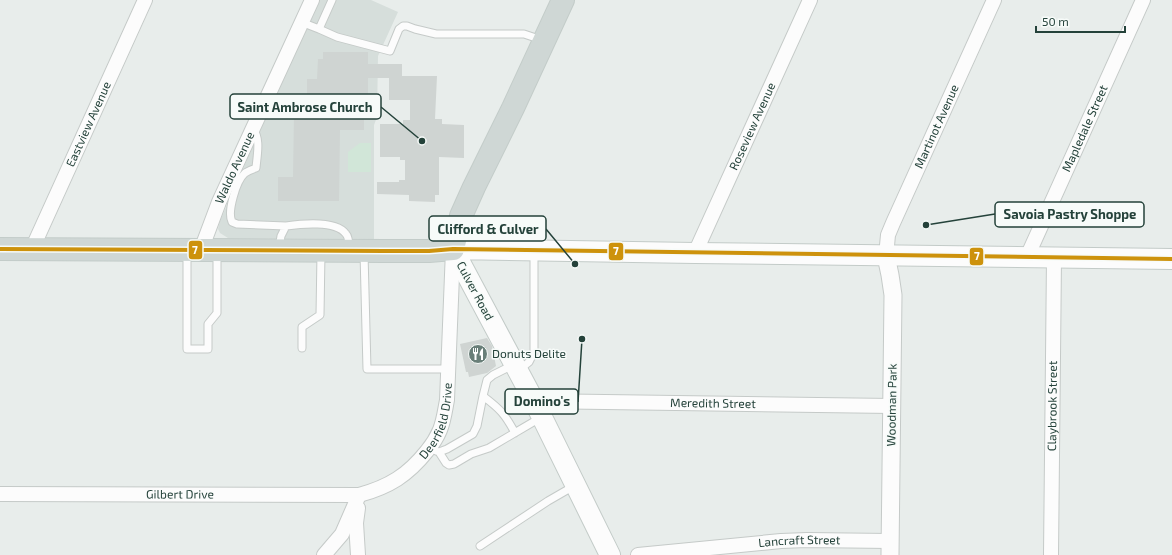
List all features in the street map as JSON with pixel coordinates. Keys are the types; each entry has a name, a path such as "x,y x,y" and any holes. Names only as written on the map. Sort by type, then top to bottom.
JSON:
{"main road":[{"name":"Culver Road","path":"563,0 461,216 453,249 538,409 610,555"},
{"path":"0,249 321,251 429,251 453,249 1172,259"}],"street":[{"name":"Eastview Avenue","path":"32,249 145,0"},
{"name":"Waldo Avenue","path":"202,250 225,202 252,129 312,0"},
{"name":"Roseview Avenue","path":"695,253 810,0"},
{"name":"Martinot Avenue","path":"886,256 888,235 893,223 994,0"},
{"name":"Mapledale Street","path":"1027,257 1143,0"},
{"name":"Deerfield Drive","path":"359,495 377,490 396,480 407,473 433,451 440,431 447,400 453,249"},
{"name":"Woodman Park","path":"886,256 890,274 892,295 890,548"},
{"name":"Claybrook Street","path":"1051,555 1054,258"},
{"name":"Meredith Street","path":"538,409 892,406"},
{"name":"Gilbert Drive","path":"0,494 359,495"},
{"path":"324,555 342,534 359,495"},
{"path":"358,555 356,523 359,495"},
{"name":"Lancraft Street","path":"638,555 782,541 807,540 890,548"}],"lane":[{"path":"319,29 332,0"},
{"path":"301,22 337,37 390,51 399,29 402,26 436,34 524,34 544,41"},
{"path":"252,129 256,134 258,141 256,168 246,172 225,202 232,222 237,224 286,226 297,224 325,225 334,226 342,230 357,251 367,353 367,369 448,369"},
{"path":"279,250 281,236 286,226"},
{"path":"202,250 217,313 208,324 208,349 187,349 202,250"},
{"path":"433,451 448,449 473,434 477,426 487,380 493,375 516,368 529,362 534,352 534,250"},
{"path":"302,348 302,327 320,315 321,251"},
{"path":"484,396 500,408 508,419 515,433"},
{"path":"433,451 449,464 454,464 470,454 490,448 515,433 538,409"},
{"path":"480,546 548,501 576,485"}],"shaded area":[{"path":"318,0 371,0 398,12 378,56 377,117 374,125 374,239 228,238 220,233 218,229 220,221"}],"green space":[{"path":"360,143 371,143 371,172 348,172 348,152"}],"building":[{"path":"323,52 368,52 368,64 402,64 402,76 437,76 435,119 442,119 442,124 464,125 464,158 439,157 439,195 435,195 435,202 409,201 409,195 377,194 377,182 399,182 399,180 405,180 405,160 400,160 400,157 380,157 380,124 403,124 403,120 410,120 410,100 389,100 389,78 368,78 368,98 364,98 364,130 340,130 339,201 278,201 278,177 293,177 294,114 307,114 307,79 317,79 318,59 323,59"},
{"name":"Donuts Delite","path":"487,338 492,346 496,366 487,373 469,377 468,372 466,372 460,344"}],"transit line":[{"name":"7","path":"0,249 384,251 429,251 453,249 1172,259"}],"place":[{"name":"Saint Ambrose Church","path":"422,141"},
{"name":"Savoia Pastry Shoppe","path":"926,225"},
{"name":"Clifford & Culver","path":"575,264"},
{"name":"Domino's","path":"582,339"},
{"name":"Donuts Delite","path":"478,354"}]}
